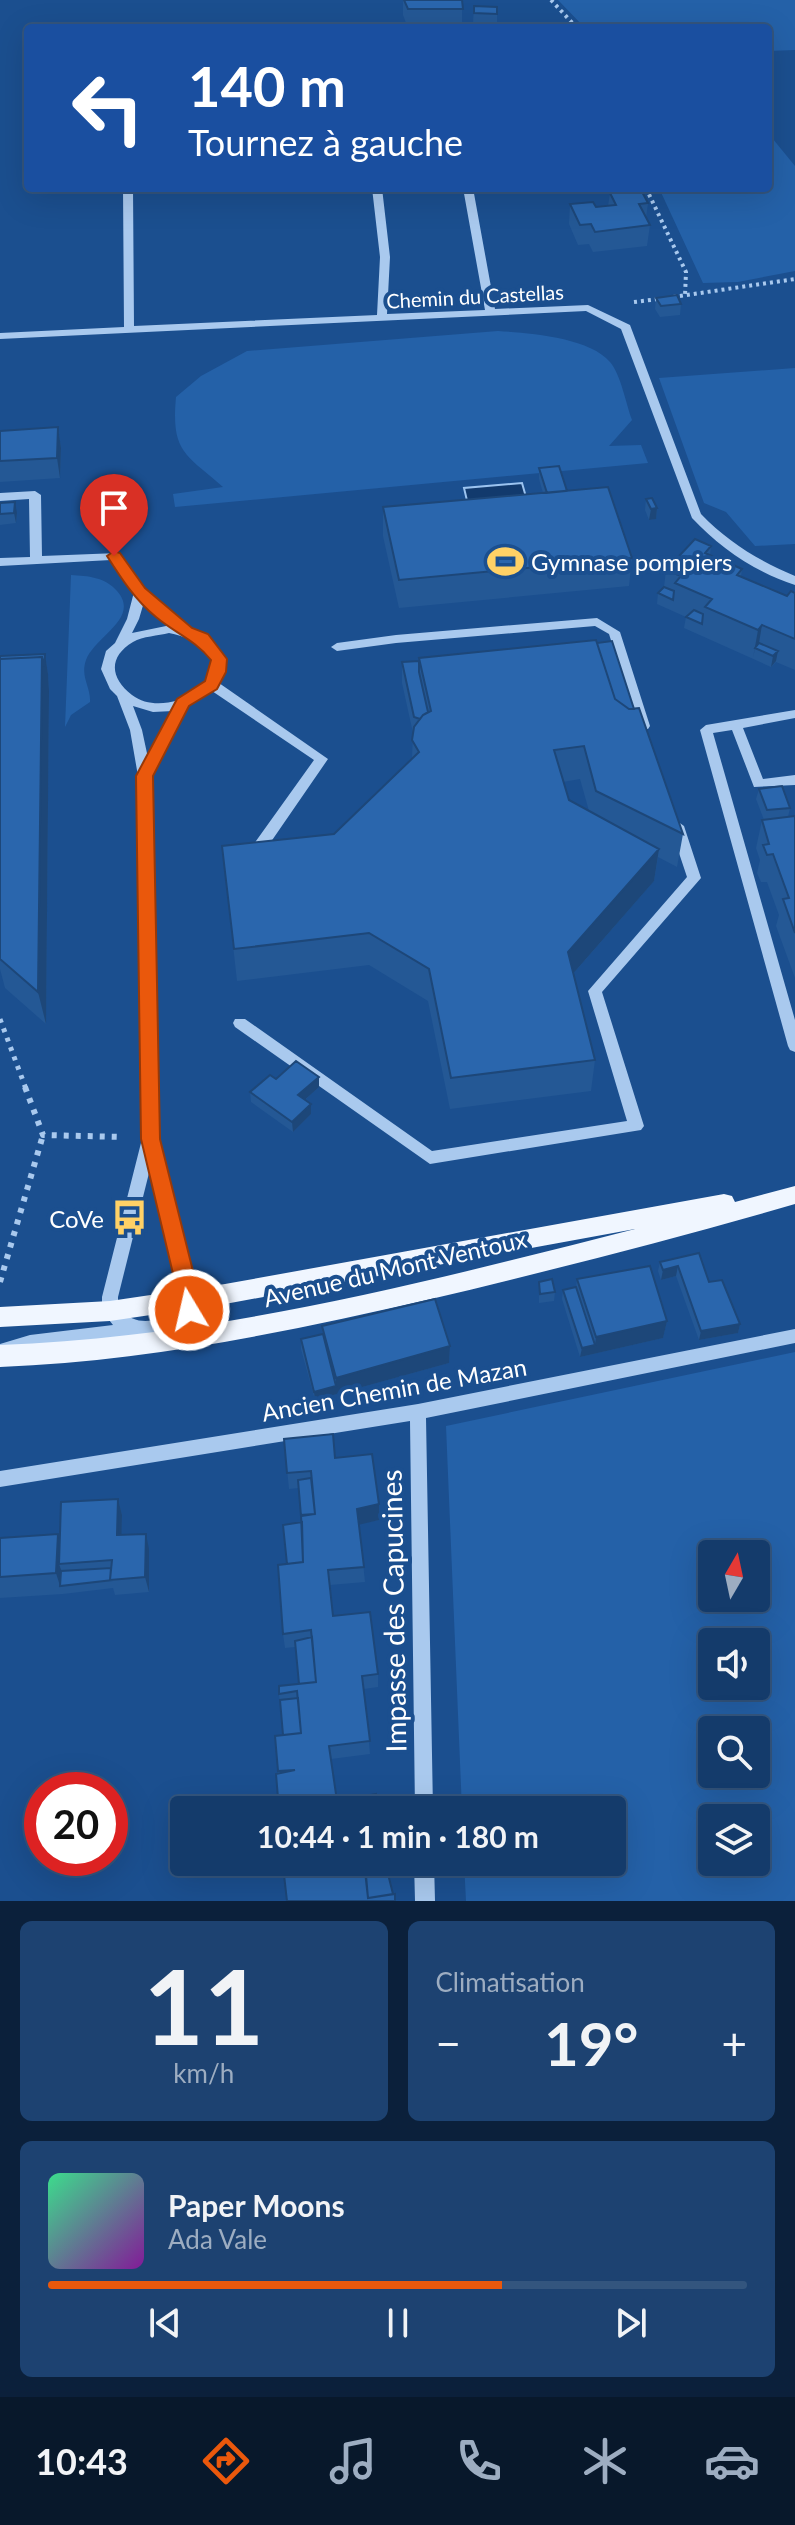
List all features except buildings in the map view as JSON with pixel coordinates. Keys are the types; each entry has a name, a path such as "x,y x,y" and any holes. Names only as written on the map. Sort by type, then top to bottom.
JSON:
{"main road":[{"name":"Avenue du Mont Ventoux","path":"0,1317 110,1311 190,1299 795,1194"},
{"name":"Avenue du Mont Ventoux","path":"0,1354 49,1355 274,1325 599,1250 795,1194"}],"street":[{"path":"128,192 129,330"},
{"path":"377,192 385,257 382,318"},
{"path":"469,192 491,313"},
{"name":"Chemin du Castellas","path":"0,336 588,308 626,327 696,515 717,539 743,556 795,581"},
{"path":"0,497 35,495 36,560"},
{"path":"0,562 114,556 140,592 187,632 202,638 219,659 218,672 212,685 183,703 146,706 123,697"},
{"path":"0,1354 30,1342 182,1322 190,1299 150,1139 145,776 136,730 123,697 108,681 106,668 133,619 140,592"},
{"path":"337,647 597,622 614,632 651,748"},
{"path":"120,645 151,631 187,632"},
{"path":"212,685 322,759 261,845"},
{"path":"145,776 183,703"},
{"path":"795,714 706,730 777,993 795,1046"},
{"path":"736,725 759,784 795,780"},
{"path":"240,1023 430,1158 636,1126 595,991 694,878 670,806"},
{"path":"150,1139 110,1297 110,1311 124,1325 209,1336"},
{"name":"Ancien Chemin de Mazan","path":"0,1479 418,1412 795,1336"},
{"name":"Impasse des Capucines","path":"418,1412 424,1796"},
{"path":"424,1876 425,1901"}],"path":[{"path":"551,0 573,24"},
{"path":"648,192 686,272 685,296"},
{"path":"588,308 795,279"},
{"path":"0,1019 3,1041 43,1135 0,1282"},
{"path":"43,1135 150,1139"}],"shaded area":[{"path":"558,0 795,0 795,50 772,51 772,24 581,24"},
{"path":"772,138 795,166 795,271 738,282 703,283 661,192 772,192"},
{"path":"498,331 573,342 588,347 610,362 632,420 609,446 641,445 648,463 175,507 173,494 223,487 190,459 176,430 176,397 201,376 247,351"},
{"path":"795,368 795,544 755,546 726,512 704,503 659,378"},
{"path":"522,483 528,504 469,509 464,488"},
{"path":"71,575 107,583 117,591 124,610 86,660 84,672 90,702 71,715 65,727"},
{"path":"795,1352 795,1901 466,1901 465,1876 626,1876 626,1796 461,1796 446,1426"}],"place":[{"name":"Gymnase pompiers","path":"505,561"},
{"name":"CoVe","path":"130,1218"}],"route":[{"path":"114,556 140,592 159,611 187,632 202,638 219,659 218,672 212,685 183,703 145,776 150,1139 190,1299 189,1310"}]}
